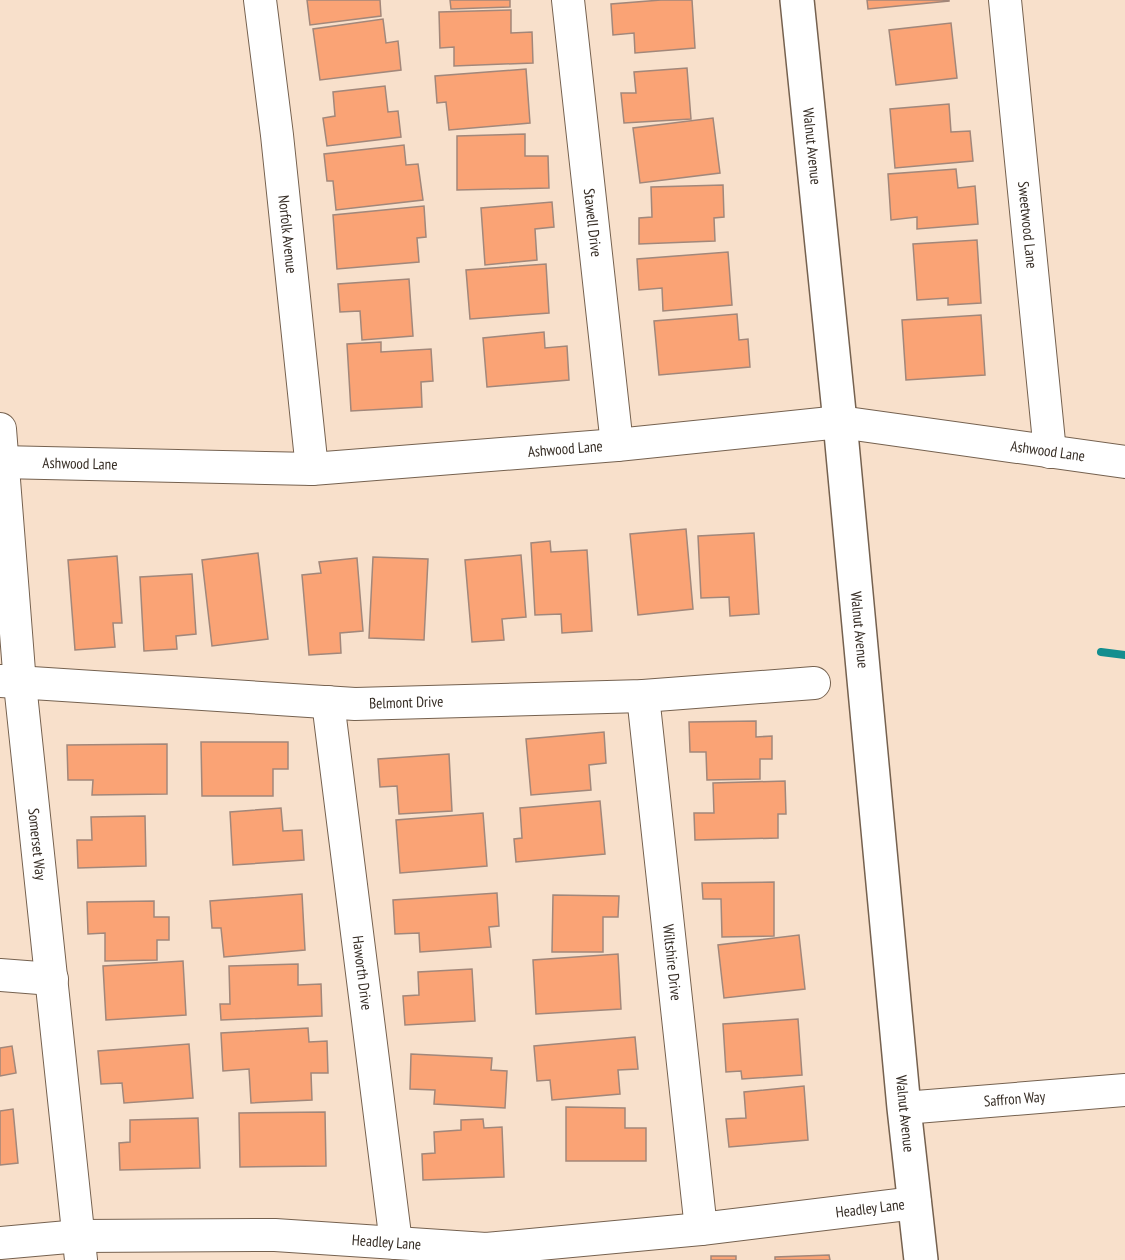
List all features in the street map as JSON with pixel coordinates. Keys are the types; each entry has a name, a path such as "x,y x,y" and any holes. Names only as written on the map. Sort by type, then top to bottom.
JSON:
{"street":[{"name":"Norfolk Avenue","path":"260,0 277,135 312,469"},
{"name":"Stawell Drive","path":"568,0 617,445"},
{"name":"Walnut Avenue","path":"797,0 840,422 904,1108 921,1260"},
{"name":"Sweetwood Lane","path":"1005,0 1050,452"},
{"name":"Ashwood Lane","path":"2,462 312,469 617,445 840,422 1125,462"},
{"name":"Somerset Way","path":"0,429 10,682 52,979 80,1248"},
{"name":"Belmont Drive","path":"10,682 355,704 643,696 814,683"},
{"name":"Wiltshire Drive","path":"643,696 702,1229"},
{"name":"Haworth Drive","path":"328,702 396,1243"},
{"path":"0,975 52,979"},
{"name":"Saffron Way","path":"904,1108 1125,1090"},
{"name":"Headley Lane","path":"0,1243 80,1248 275,1235 486,1249 702,1229 915,1203"}],"building":[{"path":"307,0 380,0 381,16 310,25"},
{"path":"450,0 510,0 510,7 451,9"},
{"path":"692,0 695,48 635,53 634,33 613,35 611,4"},
{"path":"867,0 949,0 949,1 868,9"},
{"path":"511,10 511,33 532,32 533,63 454,66 454,47 440,48 439,12"},
{"path":"383,19 386,43 398,41 401,70 320,80 313,29"},
{"path":"951,23 957,78 896,85 889,30"},
{"path":"687,68 691,119 624,123 621,93 636,93 634,72"},
{"path":"526,69 530,123 449,130 446,102 437,103 435,76"},
{"path":"385,86 388,112 398,111 401,137 327,146 323,118 335,116 333,92"},
{"path":"949,104 951,132 970,131 973,161 895,168 890,109"},
{"path":"713,118 720,173 640,183 633,128"},
{"path":"525,134 525,156 548,156 549,188 457,190 457,136"},
{"path":"404,145 406,165 418,164 423,200 336,210 333,181 327,181 324,154"},
{"path":"956,169 958,188 975,186 978,224 917,229 917,217 891,220 888,174"},
{"path":"723,185 724,217 714,218 715,241 639,244 639,218 652,217 651,187"},
{"path":"552,202 554,227 535,229 537,260 485,265 481,208"},
{"path":"424,206 426,237 417,238 419,262 337,269 333,215"},
{"path":"977,240 981,303 948,305 948,298 917,300 913,244"},
{"path":"728,252 732,305 663,311 662,288 639,290 637,259"},
{"path":"546,264 549,313 470,319 466,270"},
{"path":"409,279 413,336 362,340 360,311 340,312 338,284"},
{"path":"737,314 739,340 748,339 750,367 659,375 654,321"},
{"path":"981,315 985,375 906,380 902,320"},
{"path":"544,332 545,348 567,346 569,380 487,387 483,338"},
{"path":"381,342 381,352 431,349 433,381 421,382 422,407 351,411 347,344"},
{"path":"686,529 693,609 638,615 630,534"},
{"path":"754,533 759,614 730,616 729,597 701,598 698,536"},
{"path":"550,541 551,552 587,550 592,631 562,633 561,614 535,615 531,543"},
{"path":"258,553 268,639 212,646 202,560"},
{"path":"521,555 526,617 502,619 504,640 472,642 465,560"},
{"path":"117,556 122,623 113,623 115,647 75,650 68,560"},
{"path":"373,557 428,559 424,640 369,638"},
{"path":"357,558 363,631 340,633 341,653 309,655 302,575 321,573 319,562"},
{"path":"192,574 196,634 176,636 177,649 144,651 140,577"},
{"path":"756,721 756,737 772,736 772,759 760,759 760,779 707,780 706,752 690,752 689,722"},
{"path":"604,732 606,763 589,765 591,790 531,795 526,739"},
{"path":"201,742 288,742 288,769 273,769 273,796 202,796"},
{"path":"167,744 167,794 92,795 93,780 68,780 67,745"},
{"path":"449,754 452,811 399,814 397,786 380,787 378,759"},
{"path":"785,781 786,814 778,814 778,838 695,840 694,813 714,813 713,783"},
{"path":"600,801 605,854 516,862 514,839 522,838 520,808"},
{"path":"281,808 283,831 302,830 304,860 233,865 230,812"},
{"path":"483,813 487,866 400,873 396,820"},
{"path":"145,816 146,866 78,868 77,840 92,840 91,817"},
{"path":"774,882 774,936 722,937 721,899 703,899 702,883"},
{"path":"497,893 499,926 489,927 491,947 420,952 419,933 395,934 393,900"},
{"path":"302,894 305,950 224,957 221,928 212,928 210,901"},
{"path":"553,895 619,896 618,917 603,917 603,952 552,952"},
{"path":"154,901 154,917 169,917 169,940 157,940 157,960 105,961 105,933 88,934 87,902"},
{"path":"799,935 805,989 724,998 718,945"},
{"path":"618,954 621,1009 536,1014 533,960"},
{"path":"183,961 186,1015 106,1020 103,966"},
{"path":"298,964 298,985 321,984 322,1016 221,1020 220,1004 230,1004 229,966"},
{"path":"472,969 475,1021 405,1025 403,996 419,995 418,972"},
{"path":"798,1019 802,1075 742,1079 741,1071 726,1072 723,1024"},
{"path":"308,1028 309,1042 327,1041 328,1073 311,1073 312,1100 251,1103 249,1069 223,1071 221,1033"},
{"path":"635,1037 638,1069 618,1070 620,1094 552,1100 550,1080 537,1081 534,1046"},
{"path":"189,1044 193,1098 124,1103 122,1083 101,1084 98,1051"},
{"path":"12,1046 16,1073 0,1076 0,1048"},
{"path":"411,1054 492,1058 491,1070 507,1071 505,1108 434,1104 435,1090 410,1089"},
{"path":"804,1086 808,1140 729,1147 726,1119 746,1118 744,1092"},
{"path":"566,1107 625,1108 625,1128 646,1128 646,1161 566,1161"},
{"path":"13,1109 18,1163 0,1165 0,1111"},
{"path":"325,1112 326,1166 240,1167 239,1113"},
{"path":"198,1118 200,1168 120,1170 119,1143 130,1142 130,1120"},
{"path":"483,1119 484,1128 502,1127 504,1177 423,1180 422,1154 435,1153 434,1132 461,1130 461,1120"},
{"path":"829,1255 830,1260 775,1260 775,1257"},
{"path":"711,1256 736,1256 736,1260 711,1260"}],"waterway":[{"path":"1101,652 1125,655"}]}
